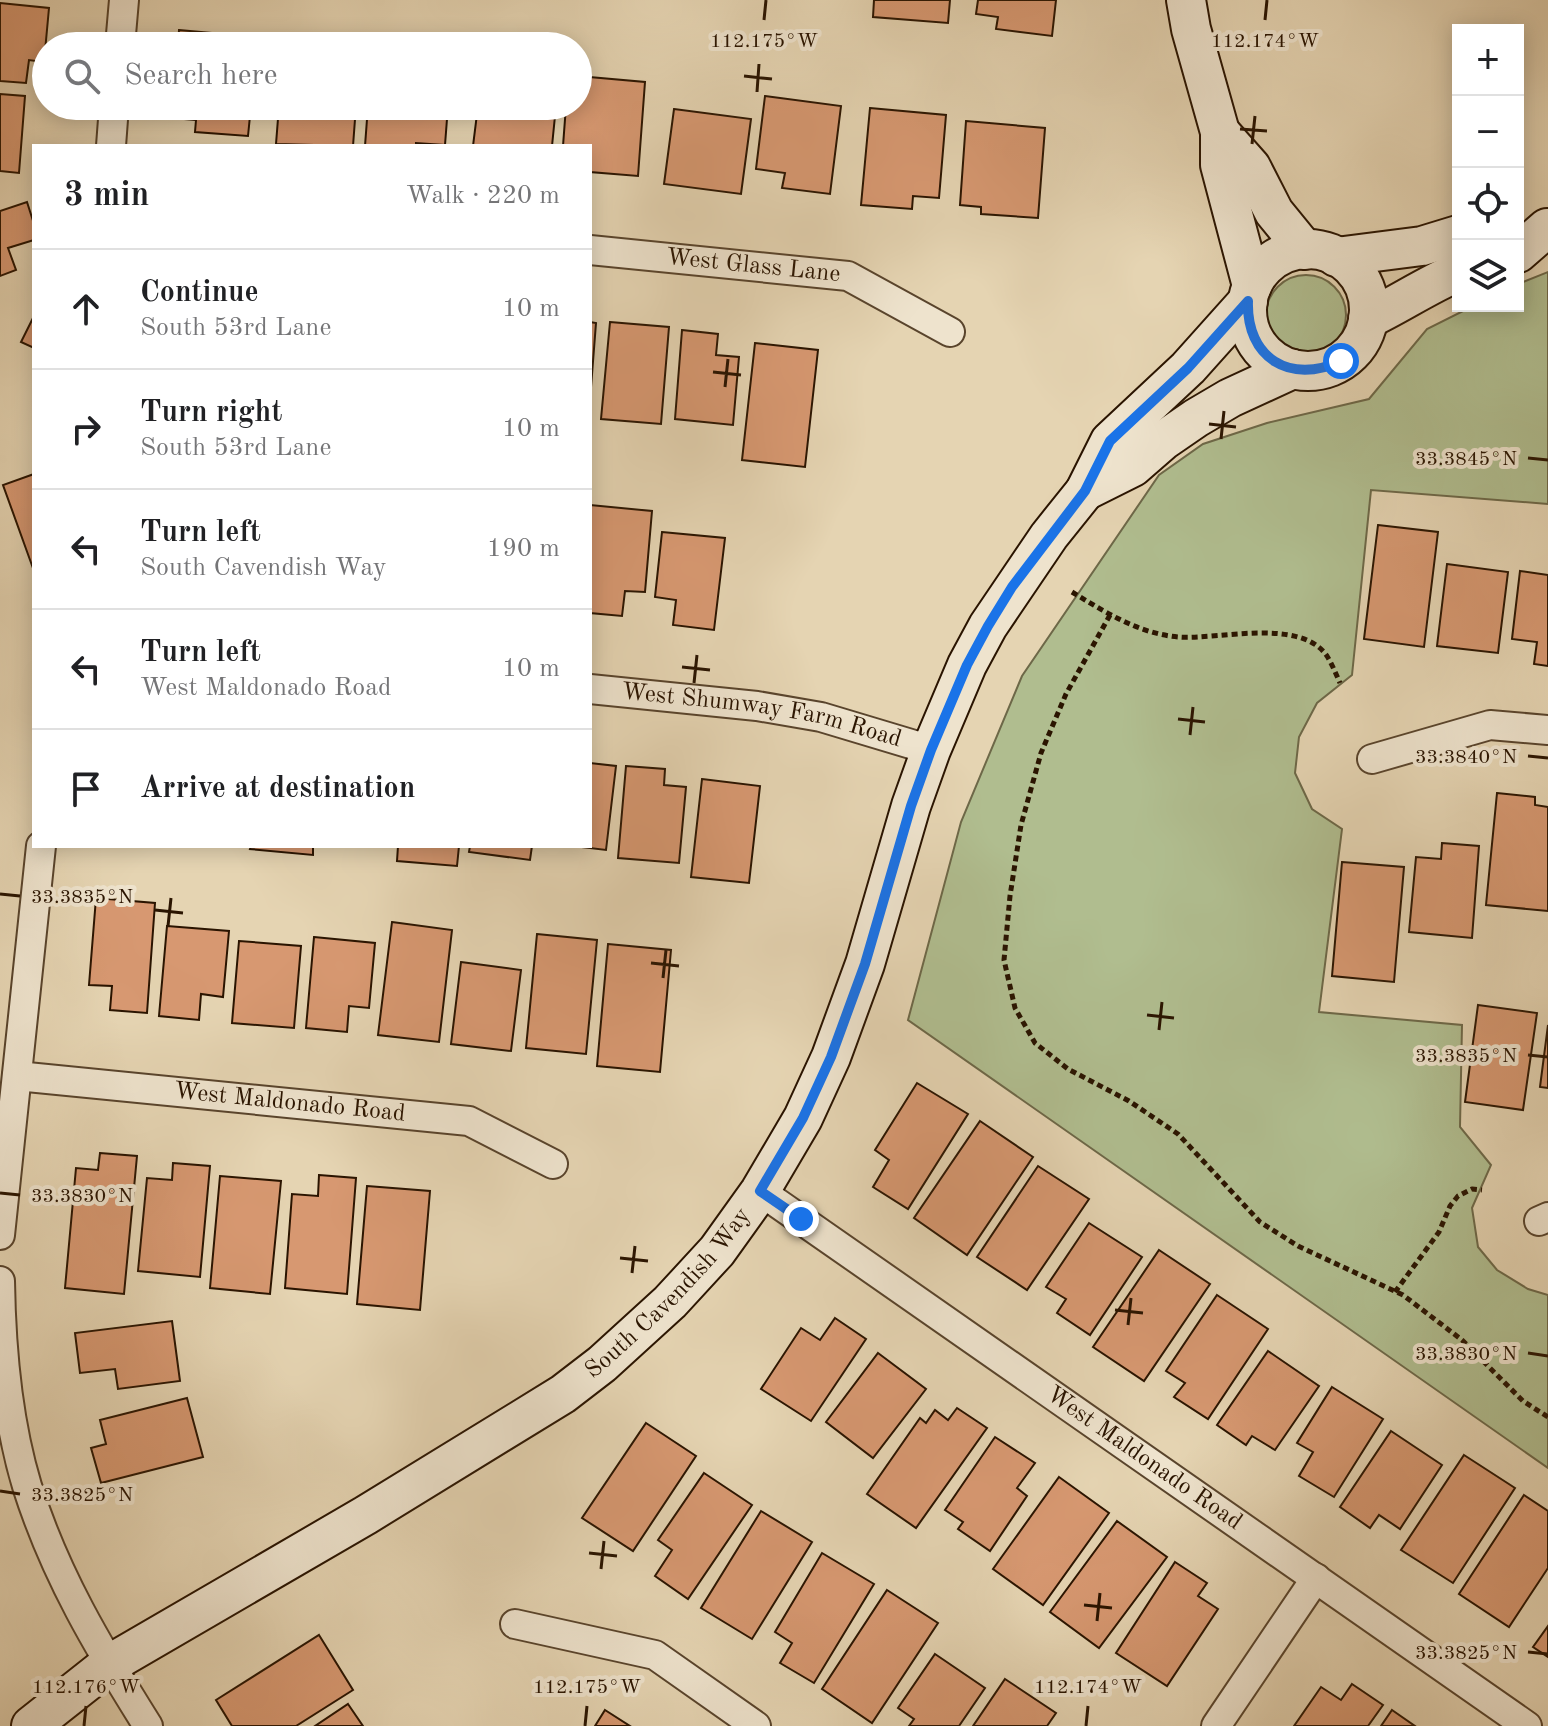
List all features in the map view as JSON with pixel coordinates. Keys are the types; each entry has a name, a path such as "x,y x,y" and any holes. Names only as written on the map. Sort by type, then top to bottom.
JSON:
{"street":[{"path":"121,32 124,0"},
{"path":"1186,0 1220,132 1220,165 1250,293 1247,322 1253,338 1276,363 1309,371 1326,369 1341,361 1359,343 1368,319 1368,301 1362,283 1351,268 1321,253 1274,212 1251,167 1220,132"},
{"path":"111,144 113,120"},
{"path":"1524,223 1548,228"},
{"path":"1524,248 1548,228"},
{"path":"1250,293 1261,271 1273,260 1288,253 1422,246 1452,237"},
{"name":"West Glass Lane","path":"592,250 848,276 950,332"},
{"path":"1368,319 1452,275"},
{"name":"South Cavendish Way","path":"31,1726 108,1665 366,1515 563,1394 602,1364 678,1294 717,1251 760,1191 803,1118 831,1057 865,964 911,806 931,750 967,665 988,626 1012,587 1085,491 1110,441 1188,368 1250,293"},
{"name":"South Cavendish Way","path":"1085,491 1133,467 1164,440 1219,404 1293,369"},
{"name":"West Shumway Farm Road","path":"592,689 770,708 821,717 931,750"},
{"path":"1372,759 1490,725 1548,730"},
{"path":"0,1235 41,848"},
{"name":"West Maldonado Road","path":"17,1076 469,1121 553,1164"},
{"name":"West Maldonado Road","path":"760,1191 1527,1726"},
{"path":"0,1281 1,1340 12,1416 27,1485 53,1554 108,1665 148,1726"},
{"path":"1216,1726 1316,1578"},
{"path":"515,1624 655,1655 756,1726"}],"path":[{"path":"1072,592 1110,615 1144,630 1179,637 1284,634 1308,640 1326,654 1340,683"},
{"path":"1110,615 1066,694 1041,753 1021,825 1004,960 1015,1008 1035,1043 1068,1069 1129,1101 1178,1134 1260,1222 1298,1246 1395,1292 1462,1340 1523,1401 1548,1417"},
{"path":"1395,1292 1439,1232 1450,1206 1458,1196 1472,1189 1482,1190"}],"green space":[{"path":"1548,272 1548,504 1371,490 1352,675 1317,703 1299,737 1295,773 1312,809 1342,829 1319,1012 1462,1025 1460,1127 1491,1165 1472,1208 1478,1247 1497,1270 1528,1289 1548,1295 1548,1468 908,1020 961,822 1022,676 1159,475 1203,444 1267,423 1369,399 1427,329 1461,312 1524,312 1524,282"},
{"path":"1306,275 1321,278 1334,287 1343,300 1346,315 1343,330 1334,343 1321,352 1306,355 1291,352 1278,343 1269,330 1266,315 1269,300 1278,287 1291,278"}],"building":[{"path":"874,0 950,0 948,23 873,17"},
{"path":"978,0 1056,0 1052,36 996,29 998,17 976,14"},
{"path":"0,3 49,8 47,32 32,32 32,60 29,60 26,83 0,81"},
{"path":"592,77 645,82 638,176 592,172 592,144 563,144 565,120 592,120"},
{"path":"0,94 25,96 19,173 0,171"},
{"path":"765,96 841,106 830,194 782,188 785,173 756,169"},
{"path":"870,108 946,115 939,198 913,196 912,209 861,205"},
{"path":"674,109 751,119 741,194 664,184"},
{"path":"196,120 250,120 248,136 195,132"},
{"path":"278,120 355,120 353,144 276,144"},
{"path":"367,120 447,120 445,144 365,144"},
{"path":"476,120 555,120 552,144 473,144"},
{"path":"966,121 1045,128 1038,218 981,214 981,207 960,205"},
{"path":"27,202 32,218 32,241 8,248 16,270 0,276 0,211"},
{"path":"32,320 32,347 21,342"},
{"path":"592,322 596,323 592,374"},
{"path":"610,322 669,327 661,424 601,419"},
{"path":"682,330 718,334 716,355 739,357 733,425 675,419"},
{"path":"755,343 818,350 805,467 742,460"},
{"path":"32,475 32,565 3,485"},
{"path":"592,505 652,511 645,592 625,591 622,616 592,613"},
{"path":"1378,525 1438,532 1424,647 1364,639"},
{"path":"662,532 725,538 714,630 673,625 676,600 655,597"},
{"path":"1447,564 1508,572 1498,653 1437,646"},
{"path":"1520,571 1548,575 1548,666 1534,664 1537,642 1512,639"},
{"path":"592,763 616,766 606,850 590,848 592,848"},
{"path":"626,766 665,769 664,785 686,787 679,863 618,858"},
{"path":"702,779 760,786 749,883 691,877"},
{"path":"1497,793 1535,797 1535,805 1548,807 1548,911 1486,905"},
{"path":"1442,843 1479,846 1472,938 1409,932 1416,857 1441,859"},
{"path":"313,848 313,855 250,849"},
{"path":"398,848 459,848 457,866 397,861"},
{"path":"470,848 532,848 530,860 469,852"},
{"path":"1342,862 1404,867 1394,982 1332,976"},
{"path":"96,898 155,903 147,1013 110,1010 112,986 89,985"},
{"path":"392,922 452,930 439,1042 378,1035"},
{"path":"167,926 229,931 223,997 201,994 199,1020 159,1016"},
{"path":"537,934 597,940 586,1054 526,1048"},
{"path":"314,937 375,943 369,1008 349,1006 347,1032 306,1028"},
{"path":"239,941 301,946 294,1028 232,1023"},
{"path":"608,944 671,950 660,1072 597,1066"},
{"path":"461,962 521,970 511,1051 451,1044"},
{"path":"1478,1005 1537,1013 1523,1110 1465,1102"},
{"path":"1548,1025 1548,1088 1540,1087"},
{"path":"917,1083 968,1114 908,1209 873,1187 889,1160 875,1150"},
{"path":"980,1121 1033,1157 967,1255 914,1218"},
{"path":"100,1153 137,1156 124,1294 65,1288 76,1168 98,1170"},
{"path":"173,1163 210,1166 200,1277 138,1271 147,1178 172,1180"},
{"path":"1038,1166 1089,1199 1027,1290 977,1257"},
{"path":"319,1175 356,1178 347,1294 285,1288 292,1194 318,1196"},
{"path":"220,1176 281,1181 270,1294 210,1288"},
{"path":"367,1186 430,1191 420,1310 357,1304"},
{"path":"1089,1223 1142,1257 1090,1335 1057,1313 1066,1299 1046,1287"},
{"path":"1159,1250 1210,1284 1144,1381 1093,1347"},
{"path":"1217,1295 1268,1329 1208,1419 1174,1397 1185,1383 1166,1371"},
{"path":"835,1318 866,1339 811,1421 761,1389 801,1328 820,1340"},
{"path":"172,1321 180,1381 118,1389 115,1369 80,1373 75,1333"},
{"path":"1268,1351 1319,1386 1275,1450 1252,1436 1246,1445 1217,1425"},
{"path":"878,1353 926,1389 873,1458 826,1422"},
{"path":"1332,1387 1383,1419 1334,1497 1299,1476 1313,1452 1297,1443"},
{"path":"187,1398 203,1457 101,1483 91,1448 106,1444 100,1420"},
{"path":"957,1408 987,1428 916,1528 867,1494 920,1418 926,1423 935,1410 948,1420"},
{"path":"646,1423 696,1456 633,1551 582,1518"},
{"path":"1391,1431 1442,1465 1400,1529 1379,1515 1370,1528 1340,1507"},
{"path":"995,1437 1035,1463 1017,1488 1027,1496 990,1551 958,1529 963,1522 945,1510"},
{"path":"1464,1455 1515,1488 1453,1583 1401,1550"},
{"path":"704,1473 752,1505 688,1599 655,1576 672,1550 658,1540"},
{"path":"1059,1477 1109,1513 1043,1605 993,1569"},
{"path":"1524,1495 1548,1511 1548,1568 1509,1627 1459,1594"},
{"path":"761,1511 812,1542 752,1639 701,1608"},
{"path":"1117,1521 1167,1557 1099,1648 1050,1612"},
{"path":"822,1553 874,1584 814,1683 780,1663 792,1643 775,1632"},
{"path":"1175,1562 1207,1583 1198,1596 1218,1609 1167,1686 1116,1653"},
{"path":"887,1590 938,1623 872,1723 822,1689"},
{"path":"1548,1626 1548,1657 1533,1647"},
{"path":"319,1635 353,1690 296,1726 232,1726 216,1700"},
{"path":"935,1654 985,1688 959,1726 909,1726 914,1719 898,1708"},
{"path":"1005,1679 1056,1713 1047,1726 973,1726"},
{"path":"1352,1684 1383,1705 1368,1726 1294,1726 1321,1687 1341,1700"},
{"path":"348,1704 363,1726 315,1726"},
{"path":"605,1710 630,1726 595,1726"},
{"path":"1392,1710 1415,1726 1381,1726"}],"route":[{"path":"801,1219 760,1191 803,1118 831,1057 865,964 911,806 947,708 967,665 1012,587 1085,491 1110,441 1188,368 1248,301 1247,322 1253,338 1276,363 1309,371 1326,369 1341,361"}]}
